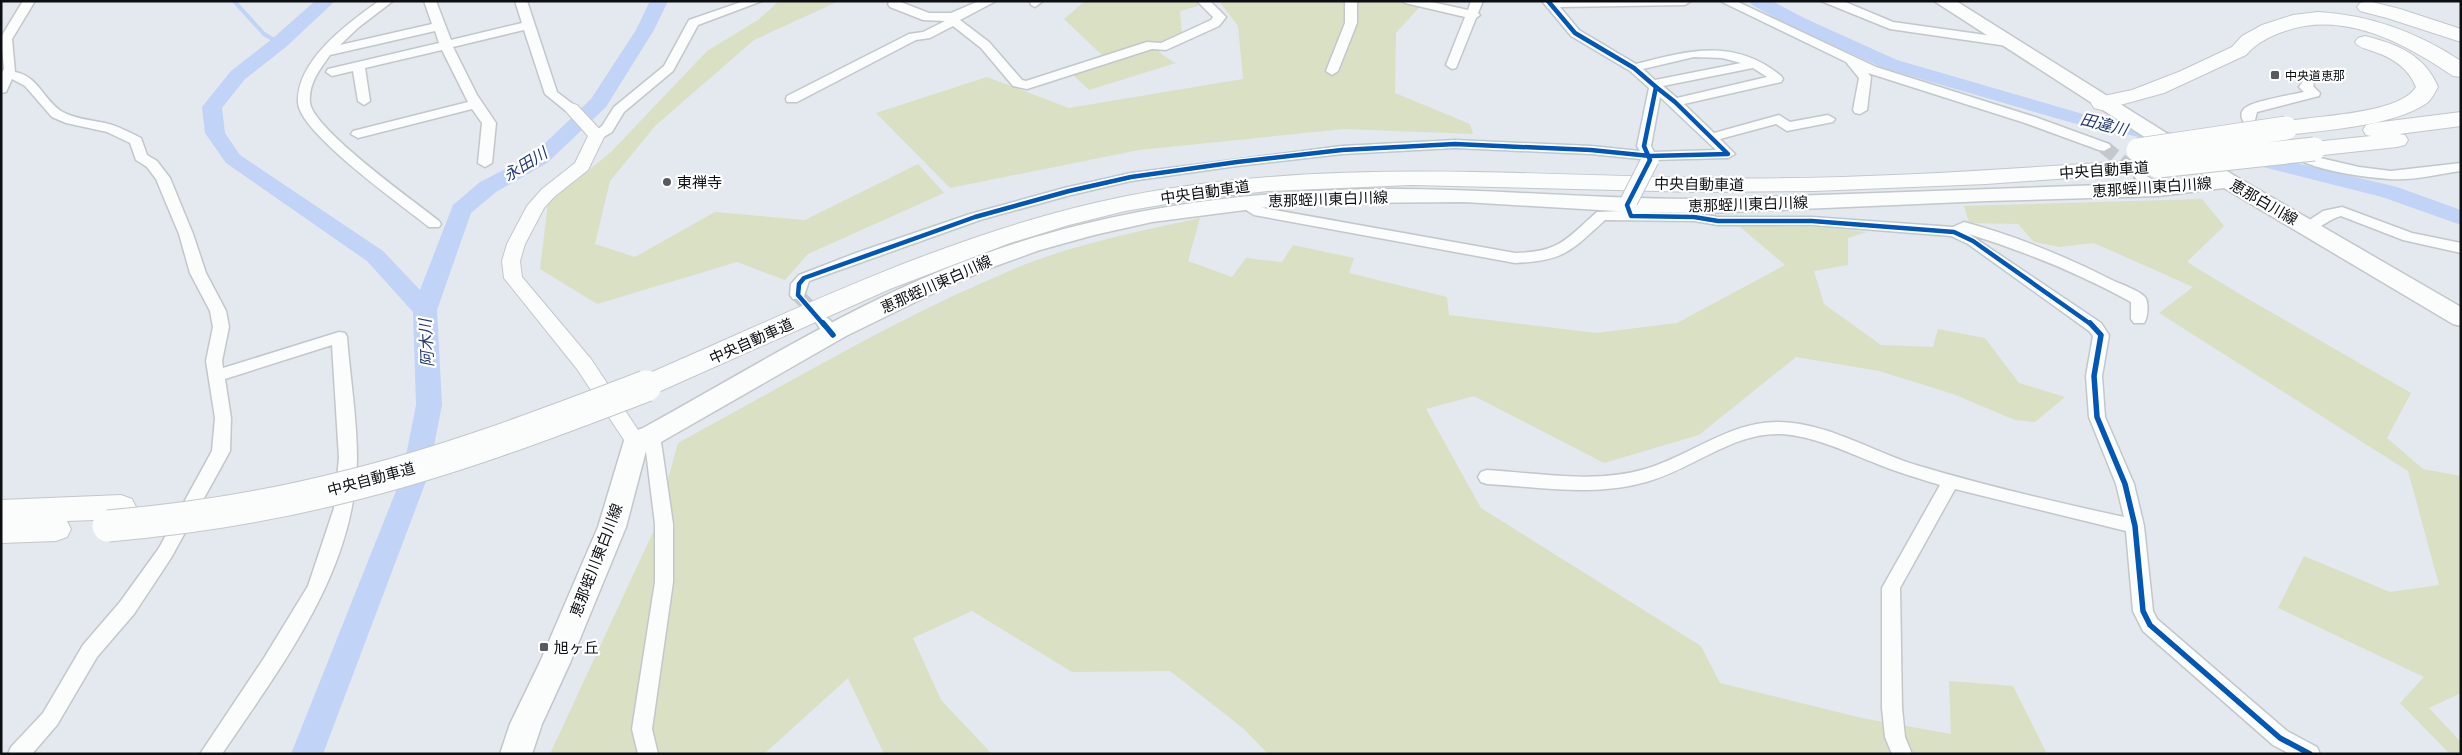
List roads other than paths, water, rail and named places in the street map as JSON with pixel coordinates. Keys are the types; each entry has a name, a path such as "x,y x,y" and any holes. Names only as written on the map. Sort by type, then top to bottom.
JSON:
{"highway":[{"path":"2102,103 2142,86 2170,65 2300,4 2346,4 2393,13 2461,36"},
{"path":"2279,13 2330,12 2383,24 2424,41 2461,63"},
{"path":"2239,51 2246,42 2282,22 2324,17 2353,21 2390,31 2434,52 2461,72"},
{"path":"2102,103 2129,98 2166,87 2239,51 2298,36 2334,35 2384,49 2412,63 2424,77 2427,87 2423,97 2393,111 2300,139 2148,167"},
{"name":"中央自動車道","path":"640,381 945,257 1061,220 1126,204 1199,192 1262,184 1380,179 1772,185 1876,183 2148,167 2300,139 2461,119"},
{"name":"中央自動車道","path":"2300,139 2382,142 2461,131"},
{"path":"2382,142 2398,146 2461,138"},
{"name":"中央自動車道","path":"1,512 172,520 241,509 382,477 508,439 640,381 888,265 1044,211 1158,186 1258,173 1360,168 1819,173 1974,168 2096,153 2148,167"},
{"name":"中央自動車道","path":"1,531 114,517"}],"main road":[{"name":"恵那白川線","path":"1943,1 2227,181 2461,318"},
{"name":"恵那蛭川東白川線","path":"516,754 526,724 612,527 644,438 828,328 961,271 1035,244 1116,222 1191,209 1242,203 1350,197 1444,196 1526,198 1629,208 1723,206 1967,195 2148,167 2200,187 2227,181"}],"street":[{"path":"4,82 9,63 6,39 29,1"},
{"path":"387,1 355,24 326,52 308,77 304,103 310,120 331,141 434,224"},
{"path":"430,1 445,46 474,104 489,123 484,162"},
{"path":"521,1 551,94 570,108 594,131 607,130 619,110 669,68 693,23 756,1"},
{"path":"792,99 862,65 913,37 926,35 990,1"},
{"path":"894,4 926,17 954,19 985,45 1018,82 1027,84 1151,45 1162,47 1214,23 1220,17 1203,1"},
{"path":"1332,71 1351,23 1351,1"},
{"path":"1409,1 1474,15"},
{"path":"1452,65 1474,15 1477,1"},
{"path":"1550,2 1684,1"},
{"path":"1726,1 1872,70 2030,120 2096,153"},
{"path":"1827,1 1890,25 2007,42"},
{"path":"798,295 799,284 804,278 861,256 974,217 1069,191 1131,177 1342,150 1446,144 1591,150 1650,158 1728,154 1713,137 1675,102 1634,68 1576,33 1550,2"},
{"path":"332,72 530,25"},
{"path":"326,52 439,26"},
{"path":"1634,68 1701,53 1723,55 1754,64 1777,79 1675,102"},
{"path":"1847,58 1865,77 1860,110"},
{"path":"1655,86 1754,64"},
{"path":"358,66 364,102"},
{"path":"4,82 15,75 29,82 58,115 75,122 111,129 136,141 141,157 152,164 163,178 198,273 218,312 221,326 214,361 214,376 223,418 221,451 165,553 127,608 90,651 50,719 18,754"},
{"path":"2308,84 2305,87 2314,93 2252,109 2248,114 2248,121 2254,128 2311,160 2359,171 2390,175 2461,167"},
{"path":"1629,208 1650,158 1644,146 1655,86"},
{"path":"358,134 427,118 474,104"},
{"path":"1713,137 1779,119 1786,127 1828,119"},
{"path":"594,131 582,166 548,193 536,206 516,244 511,261 513,278 644,438 664,524 664,582 642,729 648,754"},
{"path":"1242,203 1254,210 1515,258 1542,257 1565,248 1602,215 1629,208 1718,221 1812,221 1954,232 1973,241 2095,327 2101,335 2094,376 2097,417 2125,484 2135,526 2143,611 2150,625 2280,738 2310,754"},
{"path":"2306,227 2336,210 2408,237 2461,248"},
{"path":"1954,232 1964,227 2036,250 2085,272 2139,300 2139,319"},
{"path":"210,754 271,664 317,588 343,508 348,458 339,337 214,376"},
{"path":"1487,477 1601,483 1626,480 1646,476 1749,433 1777,428 1818,434 1910,470 2085,516 2135,526"},
{"path":"1902,754 1895,737 1892,708 1891,588 1951,480"}],"waterway":[{"path":"234,1 264,34 279,43"},
{"name":"阿木川","path":"326,1 279,43 238,75 212,107 215,133 233,159 375,256 425,310"},
{"name":"永田川","path":"425,310 461,210 488,187 512,176 540,159 599,103 645,30 659,1"},
{"name":"田違川","path":"1758,1 1797,22 1890,64 2080,119 2167,137"},
{"name":"田違川","path":"2242,156 2389,192 2461,218"},
{"name":"阿木川","path":"307,754 415,476 429,405 425,310"}],"tunnel":[{"path":"2104,147 2142,177"},
{"path":"798,295 822,320"}],"place":[{"name":"中央道恵那","path":"2275,75"},
{"name":"東禅寺","path":"667,182"},
{"name":"旭ヶ丘","path":"544,647"}]}
